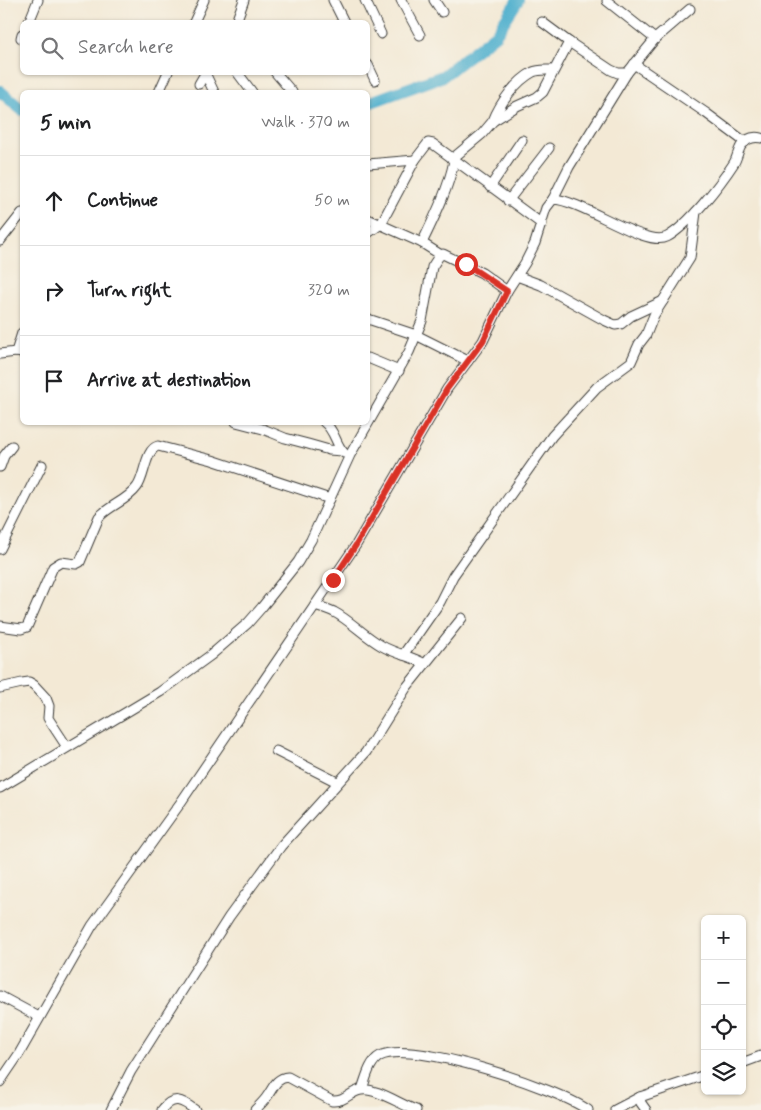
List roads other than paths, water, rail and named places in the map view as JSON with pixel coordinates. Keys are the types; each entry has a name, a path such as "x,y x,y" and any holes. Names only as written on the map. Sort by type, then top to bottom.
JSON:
{"street":[{"path":"30,20 38,0"},
{"path":"195,20 204,0"},
{"path":"237,20 244,0"},
{"path":"333,0 343,20"},
{"path":"365,0 381,34"},
{"path":"401,0 420,34"},
{"path":"434,0 442,12"},
{"path":"607,1 655,39"},
{"path":"0,1082 19,1054 92,926 179,805 356,545 447,389 483,341 507,291 535,243 546,208 627,73 655,39 690,9"},
{"path":"542,22 611,70 627,73"},
{"path":"493,121 517,106 537,97 542,92 569,42"},
{"path":"634,64 745,142"},
{"path":"370,69 375,80"},
{"path":"422,243 445,195 453,160 482,134 493,121 501,103 522,81 533,72 553,70"},
{"path":"160,90 167,75"},
{"path":"199,84 204,75"},
{"path":"206,75 213,90"},
{"path":"239,75 250,90"},
{"path":"278,75 290,90"},
{"path":"553,199 560,199 583,208 641,235 660,239 671,234 696,212 734,162 742,145 750,138 761,138"},
{"path":"490,187 522,140"},
{"path":"370,232 381,224 415,160 428,143 433,144 542,224"},
{"path":"508,200 549,148"},
{"path":"370,164 415,160"},
{"path":"403,655 440,602 453,576 552,436 597,387 631,362 663,301 690,258 696,212"},
{"path":"0,241 20,216"},
{"path":"370,220 466,264 507,291"},
{"path":"370,416 399,371 416,336 424,312 432,267 435,260 441,254"},
{"path":"517,276 541,286 615,324 621,324 631,316 663,301"},
{"path":"370,320 416,336 468,362"},
{"path":"0,354 19,353"},
{"path":"370,359 399,371"},
{"path":"248,425 285,438 346,453"},
{"path":"327,425 346,453"},
{"path":"0,788 160,692 211,655 248,623 298,562 311,540 330,499 346,453 364,425"},
{"path":"0,467 4,456 12,446"},
{"path":"0,626 21,629 27,627 53,567 61,562 76,564 80,562 99,517 129,496 138,486 150,452 154,447 158,446 212,460 330,499"},
{"path":"0,549 42,465"},
{"path":"315,605 334,612 366,637 398,654 415,658 425,664"},
{"path":"111,1110 131,1072 229,917 281,846 366,752 406,688 462,618"},
{"path":"0,688 29,682 34,685 46,698 49,706 48,718 68,747"},
{"path":"276,750 337,782"},
{"path":"0,996 38,1018"},
{"path":"362,1090 371,1065 380,1056 386,1054 408,1054 441,1057 476,1065 552,1092 588,1110"},
{"path":"746,1062 761,1056"},
{"path":"615,1110 640,1097 701,1076"},
{"path":"255,1110 267,1097 274,1085 283,1077 294,1079 332,1101 339,1102 356,1091 362,1090 380,1093 401,1105 416,1110"},
{"path":"640,1097 641,1103 646,1110"},
{"path":"162,1110 167,1103 173,1100 180,1101 196,1110"}],"waterway":[{"path":"370,102 443,76 496,34 518,0"},
{"path":"0,91 20,108"}]}
